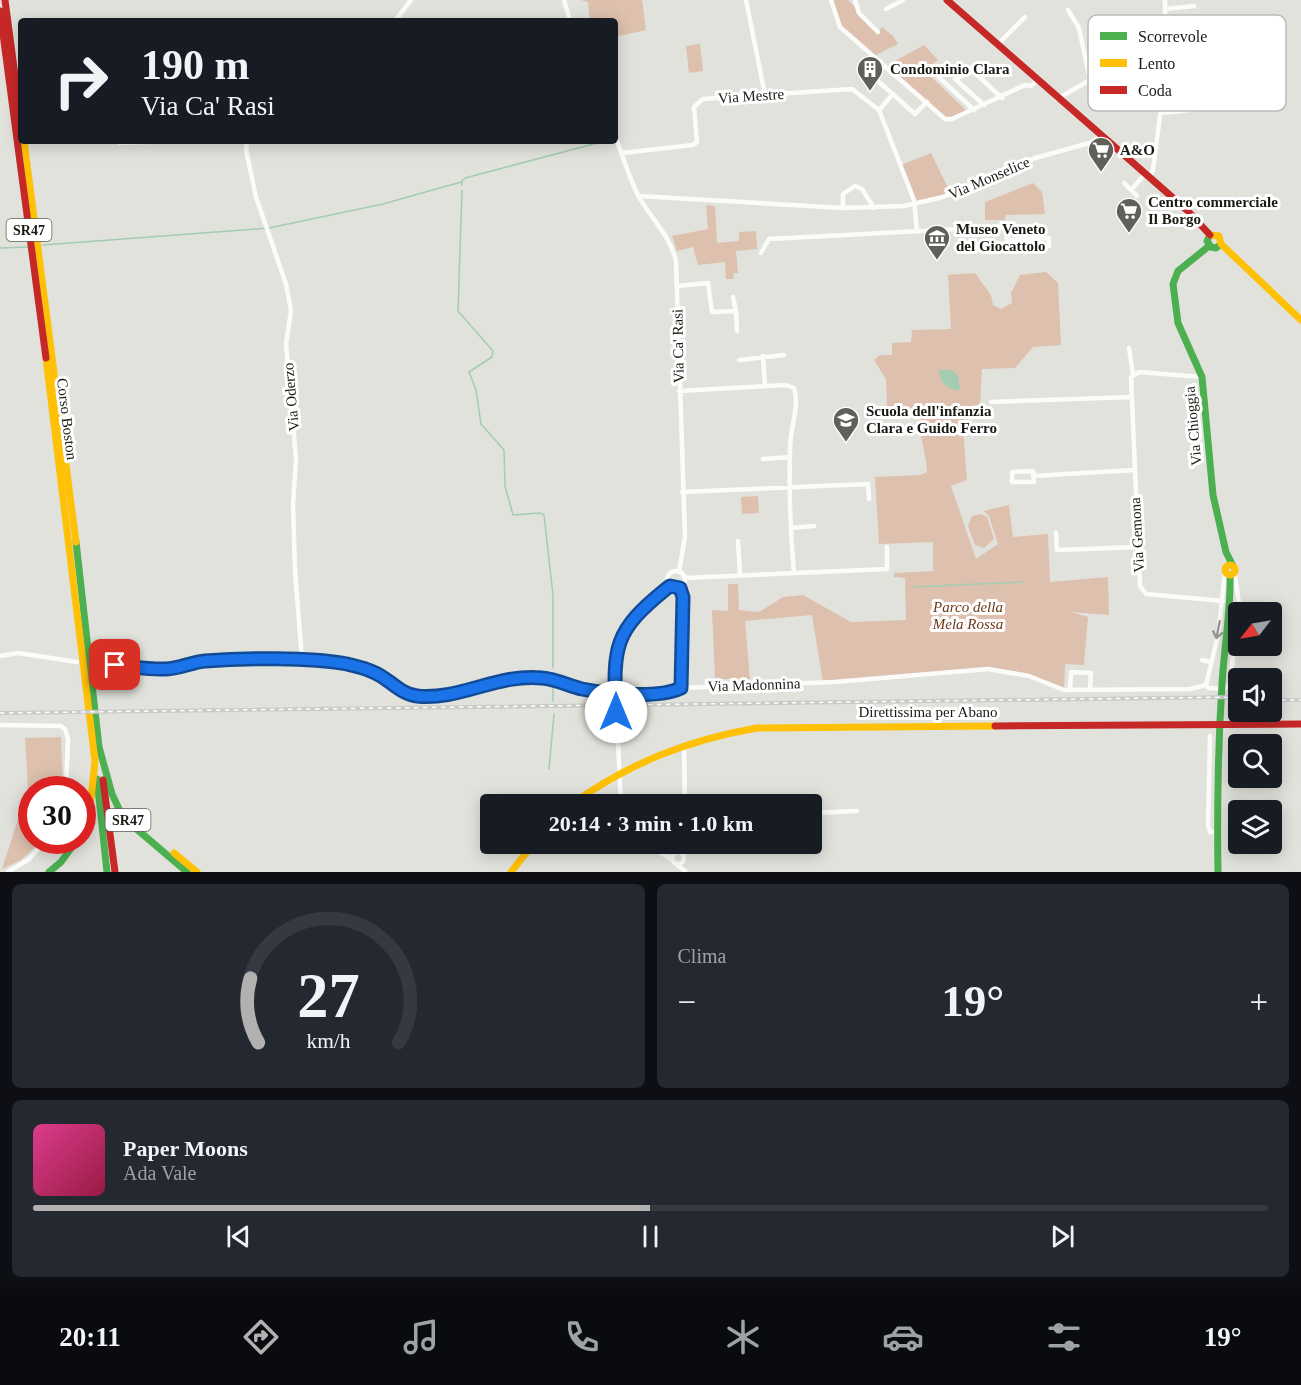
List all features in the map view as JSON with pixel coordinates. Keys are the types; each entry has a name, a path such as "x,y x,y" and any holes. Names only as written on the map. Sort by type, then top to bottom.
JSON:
{"main road":[{"path":"5,0 18,98"},
{"path":"948,0 1057,99 1188,211 1210,235 1219,236 1221,244 1301,320"},
{"name":"Corso Boston","path":"0,11 90,691"},
{"name":"Corso Boston","path":"24,144 64,448 95,737 93,776"},
{"path":"1210,235 1209,246 1216,248 1221,244"},
{"name":"Via Chioggia","path":"1209,246 1191,260 1173,280 1178,323 1202,376 1213,495 1230,571 1231,605 1223,663 1216,769 1218,872"},
{"name":"Direttissima per Abano","path":"586,794 624,769 688,741 757,728 1301,724"},
{"name":"Corso Boston","path":"95,737 106,777 119,808 150,840 187,872"},
{"name":"SR47","path":"99,747 115,872"},
{"path":"95,761 107,872"},
{"path":"150,840 167,848 197,872"},
{"path":"49,872 67,854"},
{"path":"511,872 525,854"}],"street":[{"path":"397,18 411,0"},
{"path":"564,0 569,18"},
{"path":"746,0 765,95"},
{"path":"831,0 840,27 945,119 952,119 1002,98 1025,86 1025,80 1034,77"},
{"path":"855,0 859,13 878,32"},
{"path":"886,9 903,0"},
{"path":"1165,0 1165,15"},
{"path":"1165,9 1194,6"},
{"path":"1068,10 1078,28 1088,71"},
{"path":"998,45 1025,17"},
{"path":"880,61 870,74 915,114 927,102"},
{"path":"929,68 974,110"},
{"path":"946,84 973,71 1002,98"},
{"path":"955,79 984,105"},
{"path":"1057,99 1088,81"},
{"name":"Via Mestre","path":"622,153 693,145 697,142 694,107 703,99 852,88 879,110"},
{"path":"893,94 879,110 914,204 917,232"},
{"path":"1131,190 1154,170 1161,113 1180,111"},
{"name":"Via Monselice","path":"639,196 843,208 914,204 943,197 1035,158 1093,142 1100,136"},
{"name":"Via Ca' Rasi","path":"616,714 616,662 622,636 635,615 670,586 669,575 679,572 685,548 677,286 672,245 639,196 618,143"},
{"name":"Via Oderzo","path":"247,144 256,197 286,284 291,311 286,344 296,459 293,505 302,660"},
{"path":"1124,183 1137,196"},
{"path":"843,208 843,194 855,186 862,189 874,208"},
{"path":"761,253 769,239 1006,227 1007,240 1049,238 1049,246"},
{"path":"677,286 708,283 712,312 736,311"},
{"path":"733,297 737,331"},
{"name":"Via Gemona","path":"1129,348 1133,374 1131,397 1140,586 1143,593 1223,601"},
{"path":"739,360 784,355"},
{"path":"763,356 765,386"},
{"path":"1133,374 1138,372 1202,376"},
{"path":"679,391 789,385 795,392 789,486 794,573"},
{"path":"991,402 1131,397"},
{"path":"763,459 790,457"},
{"path":"1033,476 1134,470"},
{"path":"1033,471 1033,476 1034,482 1012,482 1012,472 1033,471"},
{"path":"682,492 868,483 869,499"},
{"path":"791,528 814,526"},
{"path":"1056,533 1057,550 1138,547"},
{"path":"738,541 740,574"},
{"path":"679,572 685,578 887,568 887,547"},
{"path":"1206,686 1230,571"},
{"name":"Via Chioggia","path":"1206,686 1224,689 1230,684 1232,676 1231,659 1239,603 1230,571"},
{"path":"681,688 683,597 680,588 685,578"},
{"path":"670,586 680,588"},
{"path":"0,656 18,653 77,662"},
{"name":"Via Madonnina","path":"96,664 166,669 204,661 302,660 346,664 373,672 399,689 416,696 439,695 521,676 546,678 581,689 663,694 681,688 834,682 988,669 1029,676 1050,687 1070,690 1190,689 1206,686"},
{"path":"1202,660 1211,662"},
{"path":"1070,690 1071,672 1091,673 1090,690"},
{"path":"617,721 621,794"},
{"path":"0,725 60,726 65,729 68,739 67,776"},
{"name":"Via Chioggia","path":"1210,736 1208,829 1218,832"},
{"path":"684,748 685,794"},
{"path":"822,813 857,811"},
{"path":"8,872 33,854"},
{"path":"662,854 677,858"},
{"path":"677,858 679,854"},
{"path":"677,858 685,872"}],"green space":[{"path":"581,0 642,0 646,30 618,36 618,18 590,18 588,2"},
{"path":"831,0 848,0 879,31 882,27 893,36 898,44 874,56 840,27"},
{"path":"700,44 703,71 689,73 686,46"},
{"path":"924,45 938,60 924,70 968,112 945,119 886,66"},
{"path":"931,153 951,194 914,204 901,165"},
{"path":"1033,183 1042,192 1045,214 1006,215 1005,220 985,220 985,202"},
{"path":"706,205 715,206 717,243 739,241 739,232 756,231 757,249 736,251 738,273 733,273 734,279 726,279 725,262 698,265 693,247 677,251 672,236 708,229"},
{"name":"Parco della Mela Rossa","path":"1046,272 1058,283 1061,345 1033,347 1015,368 982,369 980,404 961,409 966,426 963,428 967,480 951,486 976,559 998,544 989,516 984,511 1009,505 1013,537 1048,534 1050,582 1108,577 1109,615 1071,612 1088,617 1084,665 1065,664 1064,690 1029,676 997,670 823,682 812,615 745,621 750,679 715,679 712,610 728,611 728,584 738,584 739,610 759,612 783,597 803,595 851,622 906,620 905,578 894,577 894,573 933,571 933,542 879,544 875,477 920,475 927,472 920,426 921,413 887,408 886,379 874,360 880,355 892,355 892,343 911,342 912,330 951,329 948,275 975,273 991,295 993,305 1001,309 1012,303 1011,293 1020,275"},
{"path":"758,496 759,513 742,514 741,497"},
{"path":"980,514 987,517 994,539 984,548 975,545 968,526 972,516"},
{"path":"61,737 62,776 27,776 25,738"},
{"path":"18,819 18,854 27,854 21,860 2,869"}],"shaded area":[{"path":"939,370 952,370 958,376 960,390 951,389 945,385"}],"waterway":[{"path":"462,185 465,178 594,144"},
{"path":"43,245 269,228 383,204 461,182"},
{"path":"462,190 458,311 493,351 492,357 469,372 476,390 481,424 504,450 505,486 513,515 540,513 544,515 553,595 553,668"},
{"path":"0,248 29,247"},
{"path":"913,587 1022,582"},
{"path":"553,685 553,701"},
{"path":"549,769 554,714"}],"railway":[{"path":"0,713 1228,697"},
{"path":"1282,700 1301,700"}],"traffic: fast":[{"path":"1210,235 1207,241 1211,247 1216,248 1221,244"},
{"path":"1209,246 1178,271 1173,284 1178,323 1202,377 1213,495 1226,552 1233,566"},
{"path":"76,542 99,747 112,794 119,809 133,826 187,872"},
{"path":"1218,872 1220,731 1230,575"},
{"path":"97,779 107,872"},
{"path":"49,872 67,854"}],"traffic: slow":[{"path":"24,144 76,542"},
{"path":"1210,235 1219,236 1221,244 1301,320"},
{"path":"46,358 95,761 93,776"},
{"path":"1230,565 1234,566 1235,570 1234,574 1230,575 1226,574 1225,570 1226,566 1230,565"},
{"path":"586,794 637,765 660,755 707,739 757,728 995,726"},
{"path":"174,853 197,872"},
{"path":"511,872 525,854"}],"traffic: jam":[{"path":"5,0 18,98"},
{"path":"947,0 1188,211 1210,235"},
{"path":"0,11 46,358"},
{"path":"995,726 1301,724"},
{"path":"103,780 115,872"}],"place":[{"name":"Condominio Clara","path":"870,92"},
{"name":"A&O","path":"1101,173"},
{"name":"Centro commerciale Il Borgo","path":"1129,234"},
{"name":"Museo Veneto del Giocattolo","path":"937,261"},
{"name":"Scuola dell'infanzia Clara e Guido Ferro","path":"846,443"}],"route":[{"path":"115,665 166,669 204,661 302,660 346,664 380,675 399,689 416,696 439,695 521,676 546,678 581,689 596,691 610,692 623,693 671,693 681,688 681,604 683,597 680,588 675,589 670,586 635,615 626,628 619,644 616,662 616,687 616,696 616,702 616,712"}]}
